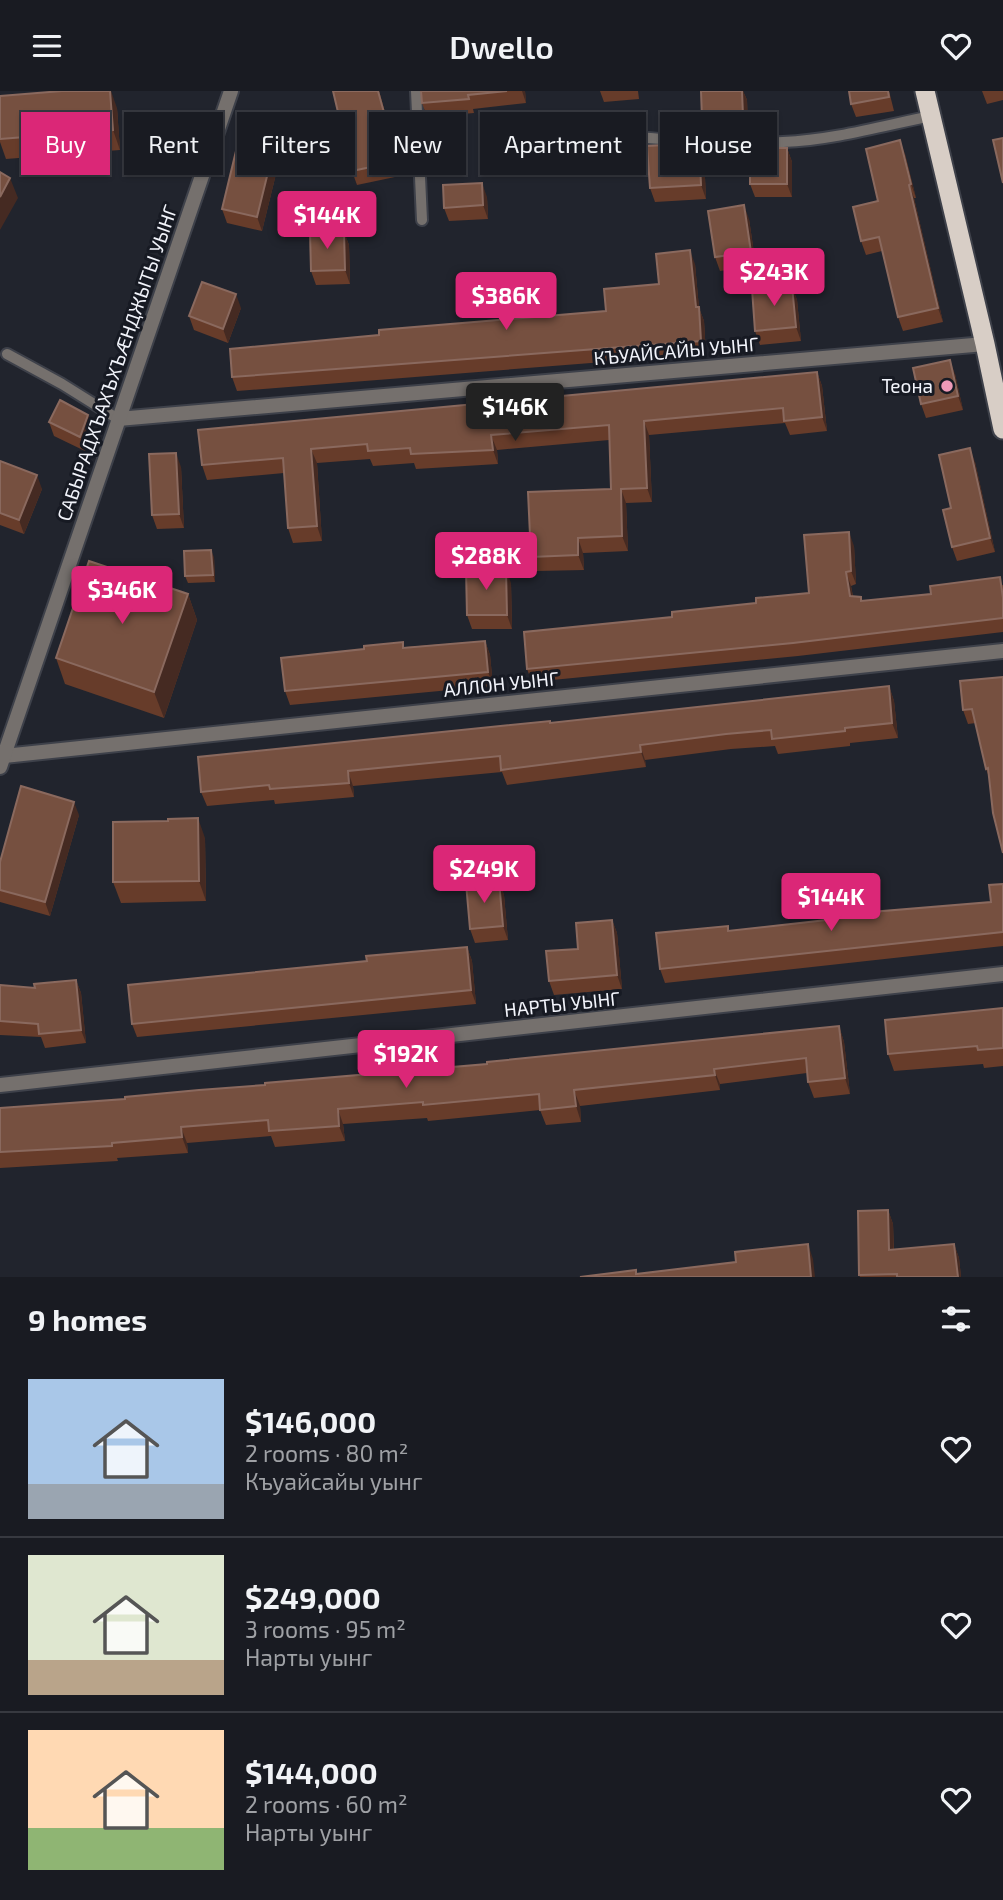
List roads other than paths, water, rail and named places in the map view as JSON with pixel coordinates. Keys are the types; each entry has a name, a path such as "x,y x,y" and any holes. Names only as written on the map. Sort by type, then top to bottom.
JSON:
{"highway":[{"path":"925,91 1003,429"}],"street":[{"name":"САБЫРАДХЪАХЪХЪÆНДЖЫТЫ УЫНГ","path":"2,761 231,91"},
{"name":"КЪУАЙСАЙЫ УЫНГ","path":"118,419 985,344"},
{"name":"АЛЛОН УЫНГ","path":"2,761 1003,651"},
{"name":"НАРТЫ УЫНГ","path":"0,1085 1003,974"}],"lane":[{"path":"416,91 422,220"},
{"path":"646,138 706,142 783,142 835,136 931,116"},
{"path":"7,354 118,419"}],"place":[{"name":"Теона","path":"947,386"}]}
